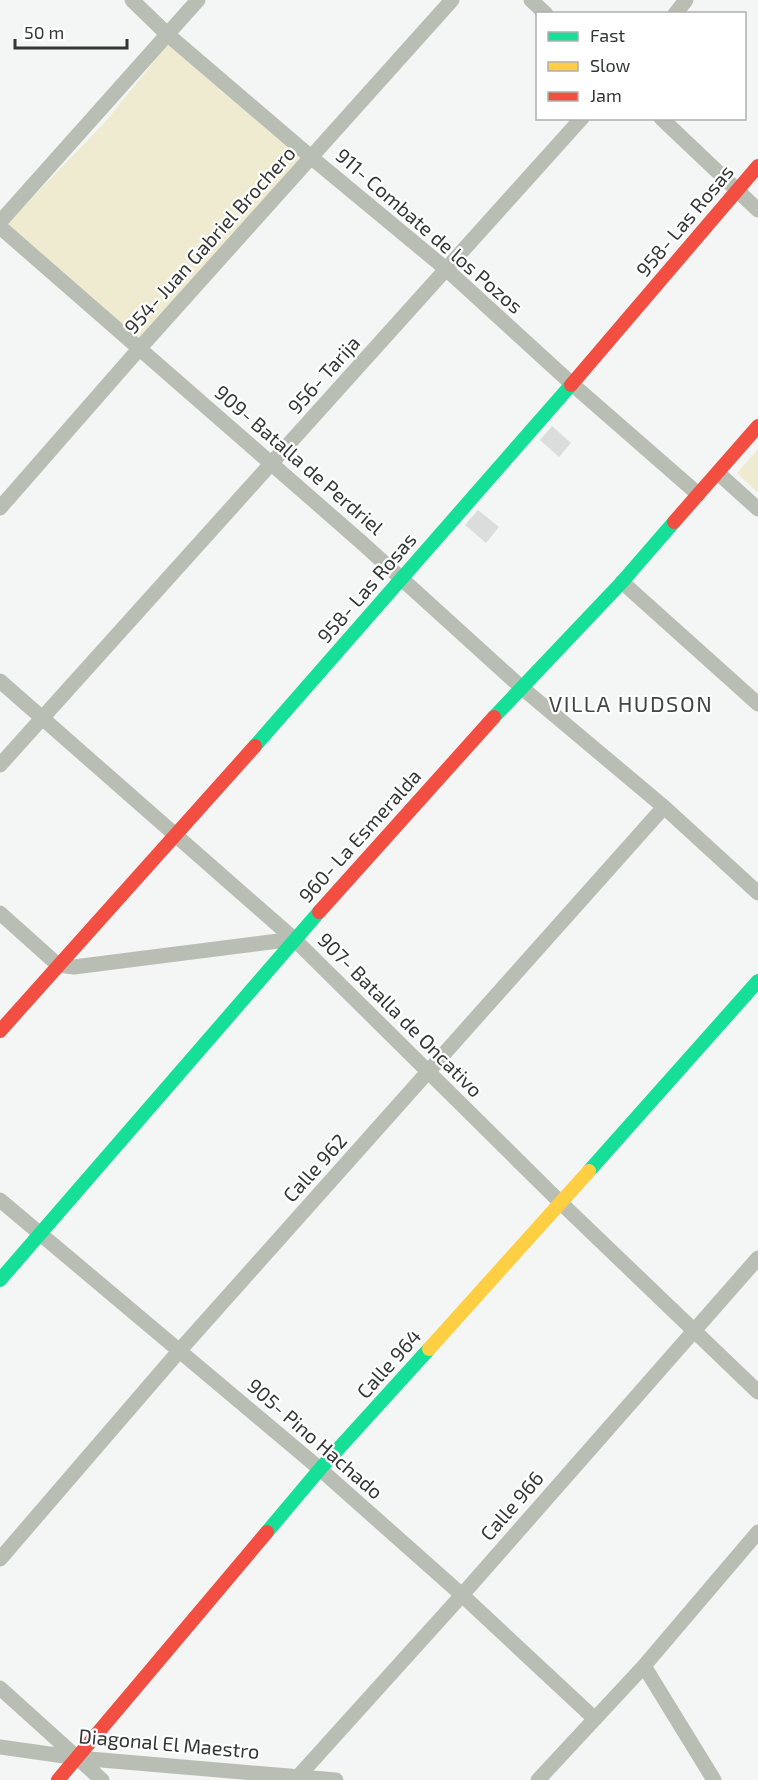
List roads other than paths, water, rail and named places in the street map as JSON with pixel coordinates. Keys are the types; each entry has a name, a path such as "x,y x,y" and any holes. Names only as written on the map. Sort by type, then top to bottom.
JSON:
{"street":[{"name":"911- Combate de los Pozos","path":"132,0 167,34 446,269 572,384 698,494"},
{"path":"0,224 198,0"},
{"name":"954- Juan Gabriel Brochero","path":"0,508 139,349 452,0"},
{"path":"531,0 544,12"},
{"path":"677,12 686,0"},
{"name":"956- Tarija","path":"0,765 580,120"},
{"path":"663,120 758,210"},
{"name":"958- Las Rosas","path":"0,1031 176,836 572,384 758,166"},
{"name":"909- Batalla de Perdriel","path":"0,224 139,349 402,578 521,687 664,807 758,893"},
{"name":"960- La Esmeralda","path":"0,1280 294,939 521,687 622,582 758,426"},
{"path":"718,473 758,509"},
{"path":"622,582 758,704"},
{"name":"907- Batalla de Oncativo","path":"0,681 294,939 561,1203 758,1392"},
{"name":"Calle 962","path":"0,1559 180,1350 664,807"},
{"path":"0,913 58,965 74,968 294,939"},
{"name":"Calle 964","path":"58,1780 320,1469 758,981"},
{"name":"905- Pino Hachado","path":"0,1200 320,1469 462,1595 595,1719"},
{"name":"Calle 966","path":"297,1778 462,1595 758,1258"},
{"path":"538,1780 644,1666 758,1532"},
{"path":"644,1666 714,1780"},
{"path":"0,1688 102,1780"},
{"name":"Diagonal El Maestro","path":"0,1747 78,1758 336,1780"}],"district":[{"name":"VILLA HUDSON","path":"631,704"}]}
